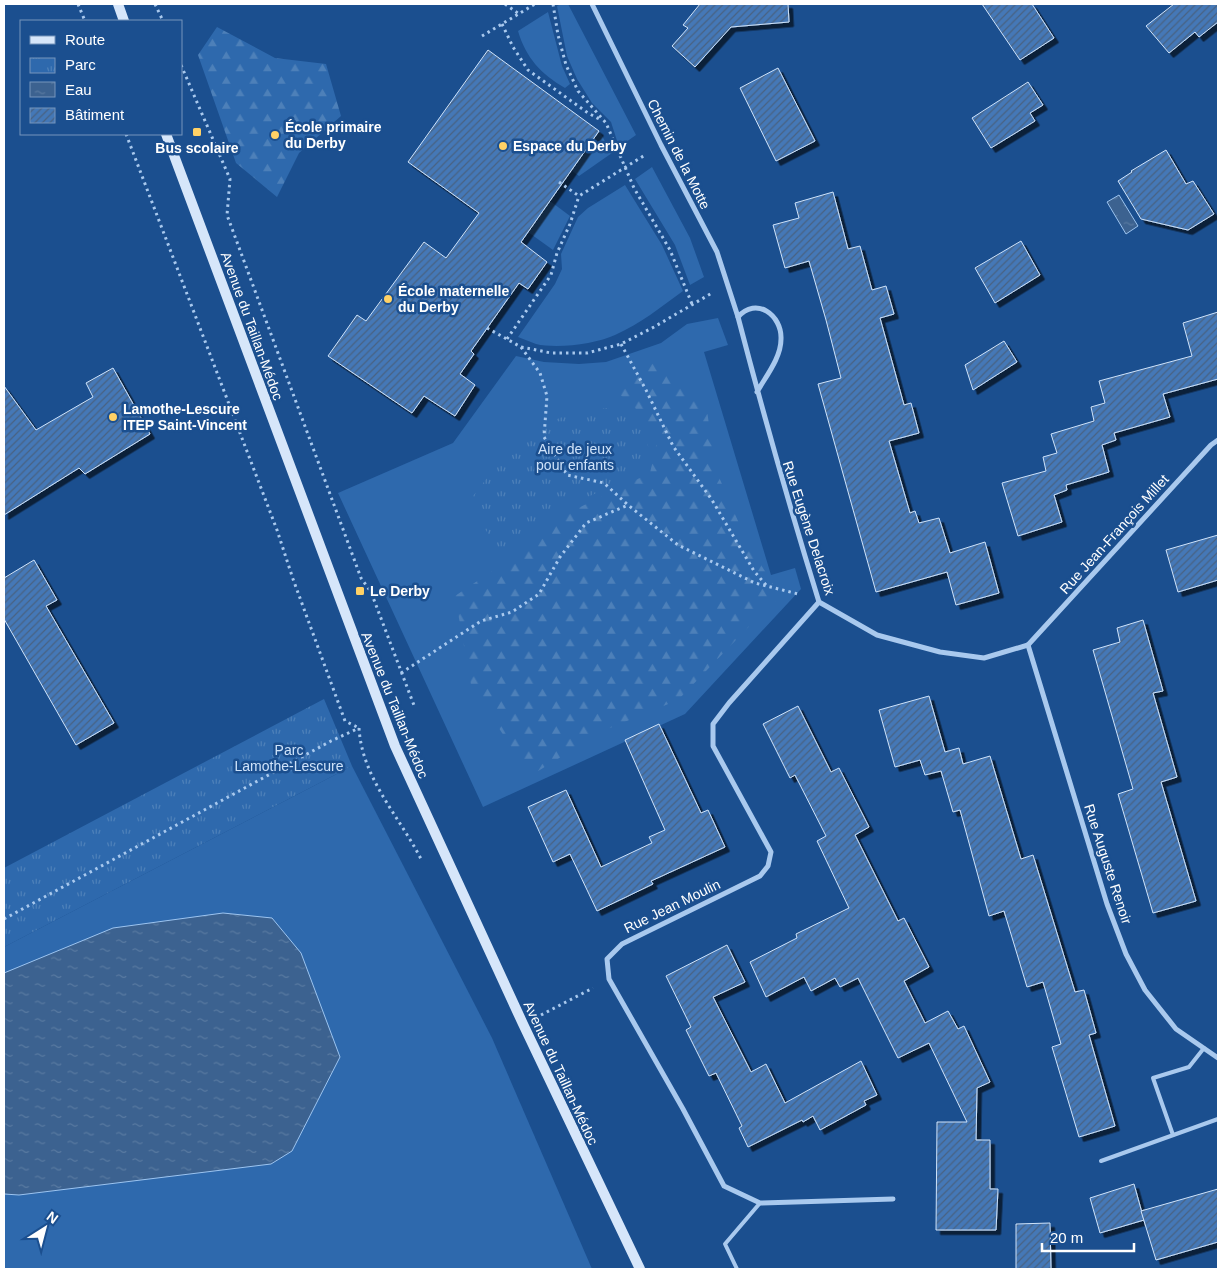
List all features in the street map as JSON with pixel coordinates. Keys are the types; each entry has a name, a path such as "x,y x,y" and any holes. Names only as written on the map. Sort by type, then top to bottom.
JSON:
{"street":[{"path":"118,4 124,20"},
{"name":"Chemin de la Motte","path":"592,4 661,145 717,252 738,317"},
{"name":"Avenue du Taillan-Médoc","path":"166,135 395,746 522,1024 640,1269"},
{"path":"738,317 743,311 761,308 772,315 780,326 782,340 777,356 758,392"},
{"name":"Rue Eugène Delacroix","path":"738,317 779,471 818,602 877,635 940,652 984,658 1028,645"},
{"name":"Rue Jean-François Millet","path":"1028,645 1211,445 1218,440"},
{"name":"Rue Jean Moulin","path":"609,979 607,959 622,944 760,876 768,866 771,852 713,746 713,724 729,703 818,602"},
{"name":"Rue Auguste Renoir","path":"1028,645 1107,904 1126,954 1145,990 1176,1029 1218,1058"},
{"path":"609,979 683,1109 724,1186 760,1203 893,1199"}],"lane":[{"path":"1173,1135 1153,1078 1189,1067 1204,1048"},
{"path":"1101,1161 1218,1119"},
{"path":"738,1269 725,1244 760,1203"}],"path":[{"path":"78,4 85,20"},
{"path":"155,4 163,20"},
{"path":"505,4 519,14"},
{"path":"482,36 535,4"},
{"path":"553,4 558,35 566,65 578,91 606,123 624,168 670,250 692,304"},
{"path":"502,24 513,47 528,70 588,113 606,123"},
{"path":"182,67 230,180 227,215 361,578 371,592 415,708"},
{"path":"4,918 331,741 359,728 345,722 277,530 126,135"},
{"path":"507,339 551,275 557,253 570,224 579,196 661,145"},
{"path":"559,182 579,196"},
{"path":"487,328 520,347 551,353 587,353 621,344 727,284"},
{"path":"621,344 673,446 712,500 754,571 767,585"},
{"path":"520,347 540,373 547,396 544,437 567,475 604,483 678,545 755,583 791,591 818,602"},
{"path":"402,673 481,621 512,612 539,594 560,557 586,523 628,505"},
{"path":"522,1024 609,979"}],"green space":[{"path":"568,4 636,135 619,147 611,122 592,103 577,79 567,56 557,6"},
{"path":"548,12 562,66 570,84 565,88 542,71 530,57 518,31"},
{"path":"217,27 275,58 326,64 341,116 299,153 277,197 236,163 198,55"},
{"path":"599,131 612,153 579,176 571,170"},
{"path":"652,167 690,238 704,277 690,285 675,245 635,179"},
{"path":"625,185 662,245 683,291 633,326 598,341 555,346 536,344 518,337 555,284 562,269 561,254 578,217 588,208"},
{"path":"550,201 570,216 553,250 528,232"},
{"path":"718,318 728,345 704,352 771,575 795,568 801,589 685,714 483,807 338,493 453,443 516,356 544,362 579,364 606,362 661,343 687,324"},
{"path":"656,357 706,403 715,468 748,544 781,597 762,613 678,700 605,730 530,776 471,685 455,596 501,565 568,513 650,473 658,437 632,404 611,388"},
{"name":"Aire de jeux pour enfants","path":"606,408 637,419 650,451 641,473 563,508 502,553 467,504 510,448 559,418"},
{"name":"Parc Lamothe-Lescure","path":"324,699 352,766 4,947 4,868"},
{"path":"352,766 492,1038 592,1269 4,1269 4,947"}],"water":[{"path":"1119,195 1138,226 1126,234 1107,202"},
{"path":"223,913 272,918 301,953 340,1057 292,1151 271,1164 19,1195 4,1194 4,973 113,928"}],"building":[{"path":"700,4 788,4 789,22 731,27 695,67 672,46 688,28 683,25"},
{"path":"982,4 1032,4 1054,38 1020,60"},
{"path":"1174,4 1218,4 1218,22 1199,37 1195,32 1169,53 1146,26"},
{"path":"488,50 599,131 521,242 547,262 528,289 519,283 471,351 474,354 460,374 475,385 455,416 424,396 412,413 328,356 357,315 366,321 424,242 446,258 479,213 408,162"},
{"path":"778,68 815,141 776,161 740,88"},
{"path":"1028,82 1043,105 1030,113 1035,121 991,148 972,118"},
{"path":"1166,150 1186,184 1193,181 1214,214 1188,230 1141,219 1118,181"},
{"path":"833,192 848,249 860,246 872,290 886,286 894,314 880,318 904,405 911,403 919,433 889,441 910,513 915,511 919,523 939,518 950,553 985,542 999,593 956,605 947,572 876,592 818,384 841,378 826,320 809,261 785,268 773,225 799,218 795,203"},
{"path":"1021,241 1040,275 995,303 975,268"},
{"path":"1218,312 1218,379 1163,394 1170,417 1114,433 1116,440 1102,445 1109,472 1066,485 1067,490 1054,495 1062,522 1018,536 1002,483 1046,471 1043,457 1057,453 1051,434 1094,421 1091,407 1105,403 1099,381 1192,356 1183,323"},
{"path":"1004,341 1017,362 973,390 965,365"},
{"path":"113,368 150,434 85,474 79,468 4,515 4,386 36,430 93,397 86,383"},
{"path":"1218,535 1218,580 1178,592 1166,550"},
{"path":"34,560 57,600 46,606 114,723 76,745 4,619 4,578"},
{"path":"1143,620 1163,691 1153,693 1177,777 1161,782 1196,901 1153,913 1118,794 1133,789 1093,650 1120,642 1117,628"},
{"path":"929,696 945,752 959,748 963,764 990,756 1021,859 1033,855 1075,992 1084,990 1096,1033 1089,1035 1115,1126 1079,1137 1052,1047 1061,1044 1043,982 1027,987 1004,911 989,916 960,810 953,812 941,771 925,775 920,760 895,767 879,710"},
{"path":"798,706 831,772 839,768 869,827 855,835 898,921 904,918 929,967 904,981 925,1023 948,1011 958,1029 964,1026 990,1082 977,1088 976,1140 990,1140 990,1189 998,1189 996,1230 936,1230 937,1122 967,1122 929,1043 898,1058 858,978 840,987 835,978 811,991 804,977 766,997 750,962 797,938 796,934 849,908 817,841 826,836 795,775 790,778 763,724"},
{"path":"659,724 701,813 708,810 725,847 651,881 653,884 597,911 570,854 553,862 528,807 566,790 601,867 652,843 649,837 665,830 625,740"},
{"path":"727,945 745,982 713,997 751,1072 766,1064 785,1103 861,1061 877,1095 864,1101 866,1105 820,1130 813,1116 748,1147 739,1128 742,1126 716,1073 709,1076 686,1030 691,1027 666,976"},
{"path":"1134,1184 1144,1220 1100,1233 1090,1198"},
{"path":"1218,1189 1218,1242 1156,1260 1141,1211"},
{"path":"1050,1223 1051,1269 1016,1269 1016,1224"}],"place":[{"name":"Bus scolaire","path":"197,132"},
{"name":"École primaire du Derby","path":"275,135"},
{"name":"Espace du Derby","path":"503,146"},
{"name":"École maternelle du Derby","path":"388,299"},
{"name":"Lamothe-Lescure ITEP Saint-Vincent","path":"113,417"},
{"name":"Le Derby","path":"360,591"}]}
